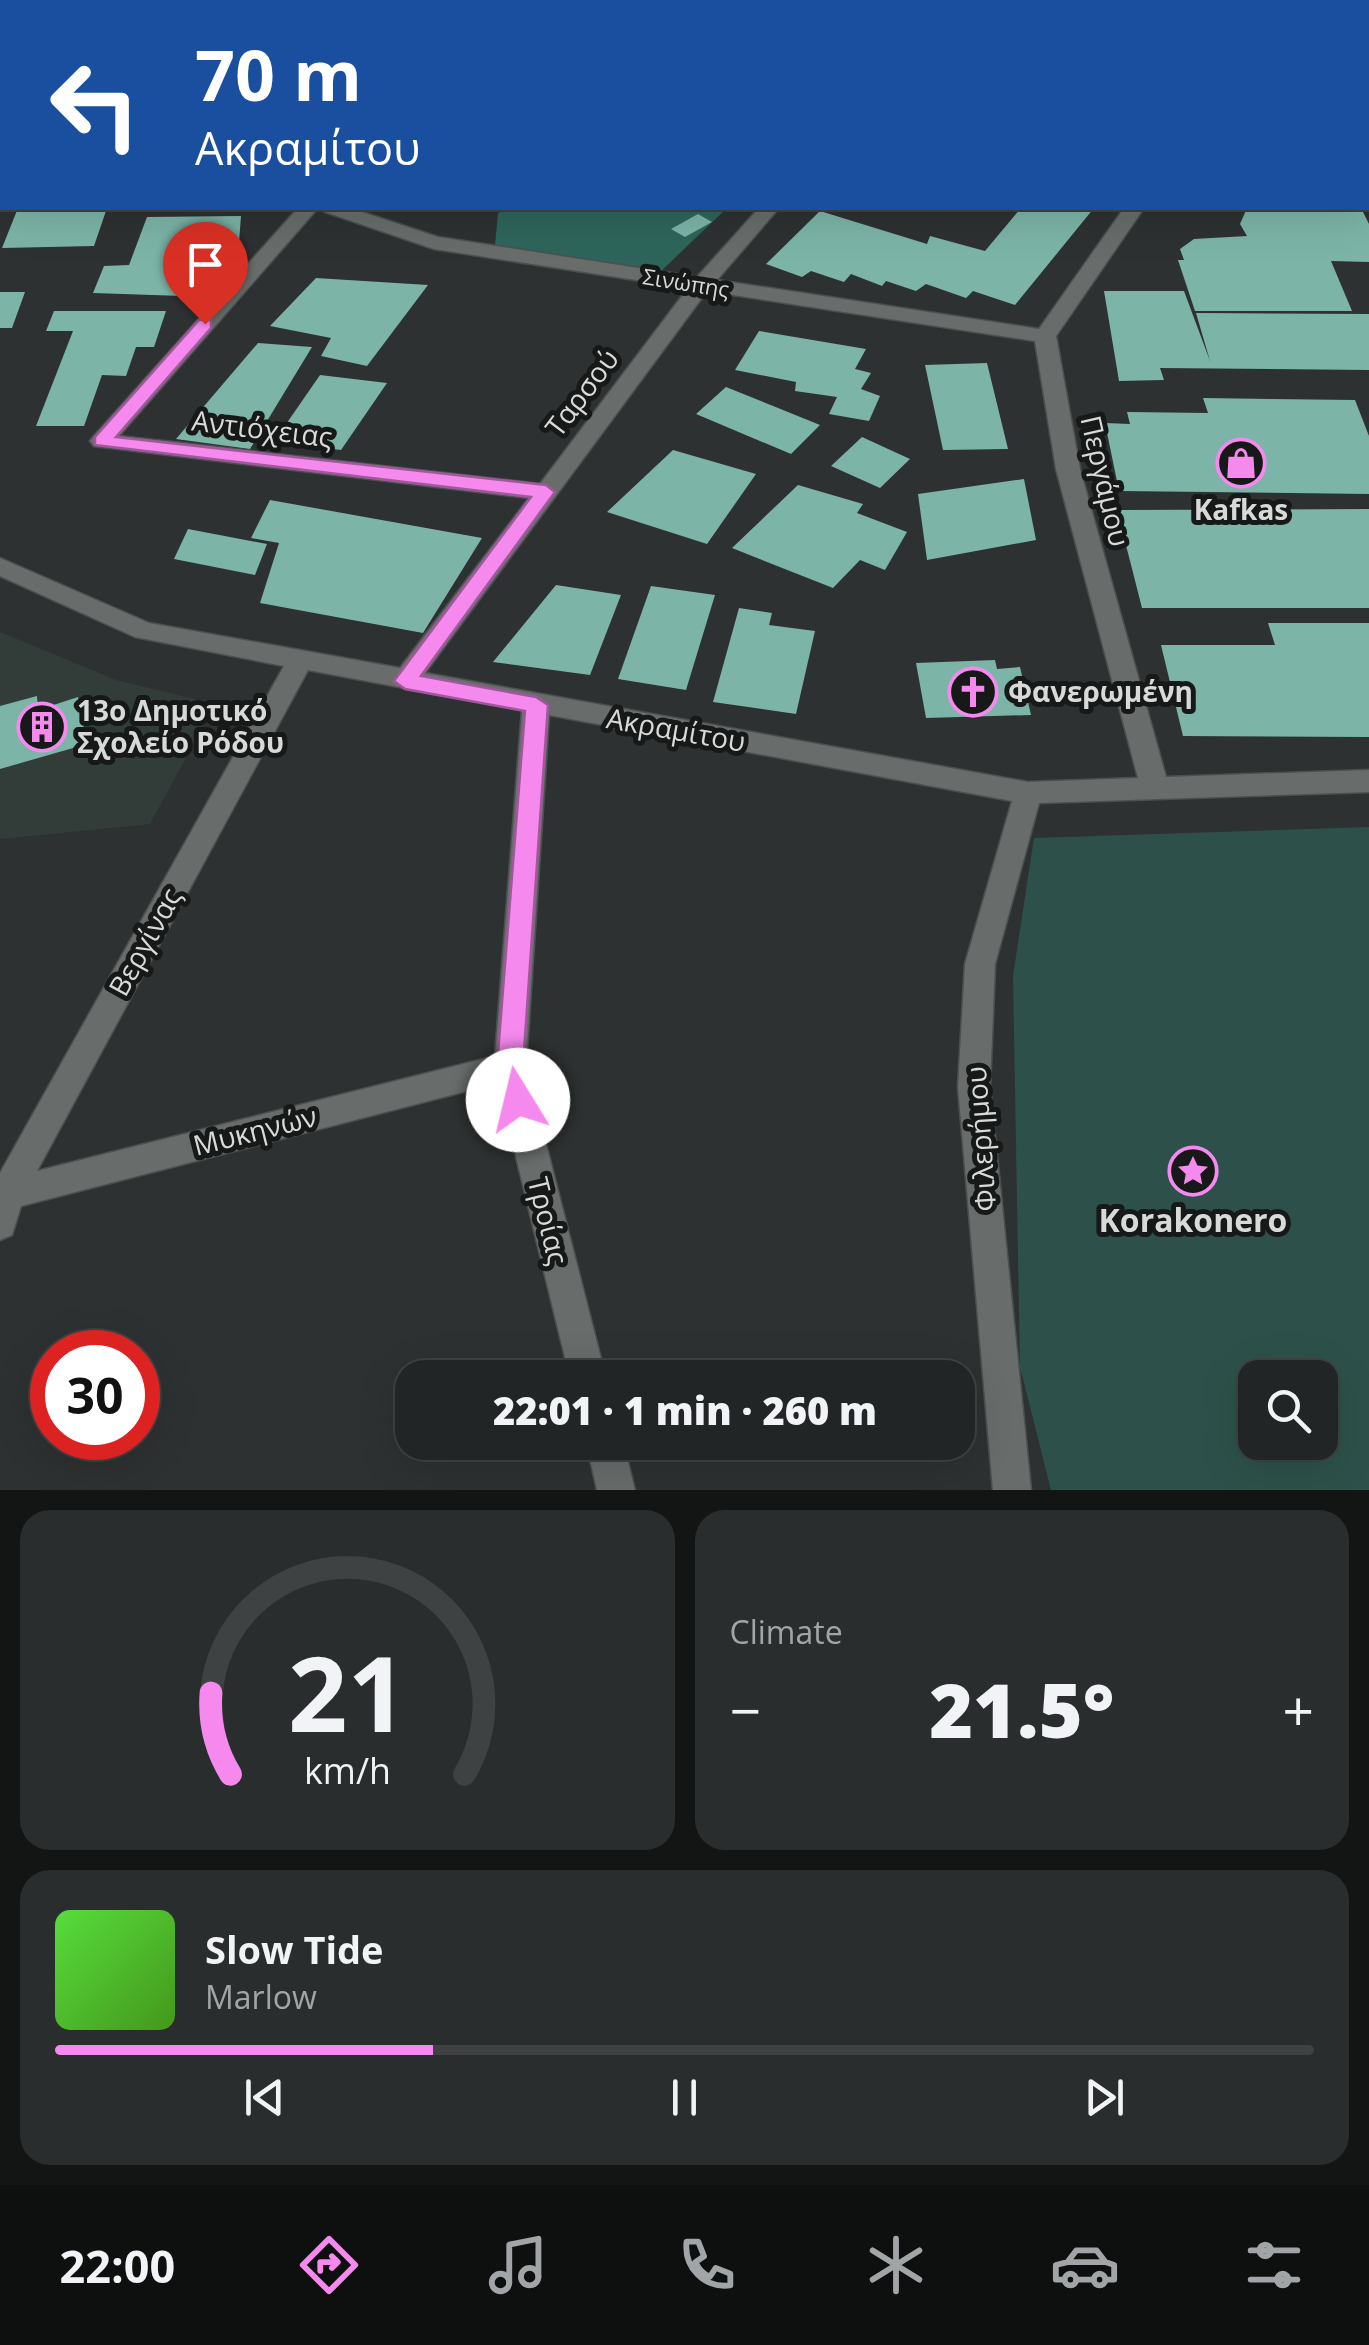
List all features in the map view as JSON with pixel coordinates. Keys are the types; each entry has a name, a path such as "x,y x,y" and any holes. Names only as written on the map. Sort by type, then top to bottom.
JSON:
{"street":[{"name":"Αντιόχειας","path":"306,210 102,441 546,492"},
{"name":"Σινώπης","path":"338,210 434,243 1045,336"},
{"name":"Ταρσού","path":"405,681 700,286 767,210"},
{"path":"1045,336 1133,210"},
{"name":"Περγάμου","path":"1045,336 1068,470 1155,789"},
{"name":"Ακραμίτου","path":"0,566 144,631 1028,794 1369,781"},
{"name":"Βεργίνας","path":"2,1205 299,662"},
{"name":"Τροίας","path":"536,705 510,1066 584,1360"},
{"name":"Φιλερήμου","path":"1012,1490 974,1087 980,964 1028,794"},
{"name":"Μυκηνών","path":"2,1205 510,1066"},
{"path":"608,1460 616,1490"}],"shaded area":[{"path":"0,632 116,680 215,704 150,824 0,839"}],"green space":[{"path":"725,210 659,273 495,245 498,213"},
{"name":"Korakonero","path":"1369,827 1369,1490 1051,1490 1020,1367 1013,976 1034,838"}],"building":[{"path":"17,210 106,210 94,246 2,248"},
{"path":"1019,210 1092,210 1015,305 973,291 966,298 926,284 916,291 886,281 882,286 851,274 844,282 811,271 802,277 766,264 820,211 927,244 930,236 985,251"},
{"path":"1246,210 1362,210 1369,224 1369,262 1331,261 1352,311 1195,311 1178,260 1184,260 1180,249 1194,239 1247,236 1240,224"},
{"path":"698,214 712,222 685,237 671,229"},
{"path":"241,216 238,255 223,256 212,297 93,293 104,266 129,265 147,217"},
{"path":"316,278 428,285 367,366 321,356 331,338 270,326"},
{"path":"1104,291 1184,291 1210,361 1196,313 1369,314 1369,370 1160,368 1164,380 1119,381"},
{"path":"0,292 25,292 12,328 0,328"},
{"path":"54,311 166,311 154,347 136,347 126,376 102,375 84,426 36,426 73,331 46,331"},
{"path":"759,331 866,349 855,369 871,373 861,389 880,396 869,421 829,414 837,397 795,391 796,382 735,370"},
{"path":"258,343 312,347 250,449 176,439"},
{"path":"987,363 1008,449 943,450 925,365"},
{"path":"320,375 387,383 341,450 273,443"},
{"path":"726,387 820,425 791,454 696,414"},
{"name":"Kafkas","path":"1203,398 1355,400 1369,436 1369,494 1119,491 1105,423 1130,424 1127,412 1208,413"},
{"path":"862,437 910,459 880,488 831,466"},
{"path":"673,450 756,474 707,544 607,512"},
{"path":"1024,479 1036,540 927,560 918,494"},
{"path":"798,485 863,504 857,513 907,532 885,570 860,560 833,588 732,548"},
{"path":"270,500 482,538 423,633 260,603 279,543 251,538"},
{"path":"1369,509 1369,608 1142,608 1117,510"},
{"path":"188,529 267,544 255,575 174,559"},
{"path":"556,585 621,595 590,675 493,662"},
{"path":"651,586 715,595 686,690 618,679"},
{"path":"739,608 772,613 769,625 815,631 796,714 713,702"},
{"path":"1268,623 1369,623 1369,737 1183,736 1161,645 1275,645"},
{"name":"Φανερωμένη","path":"995,660 997,669 1020,667 1031,715 926,718 916,663"},
{"name":"13ο Δημοτικό Σχολείο Ρόδου","path":"37,696 38,710 78,697 87,744 0,769 0,706"}],"place":[{"name":"Kafkas","path":"1241,463"},
{"name":"Φανερωμένη","path":"973,692"},
{"name":"13ο Δημοτικό Σχολείο Ρόδου","path":"42,727"},
{"name":"Korakonero","path":"1193,1171"}],"route":[{"path":"205,324 102,441 546,492 405,681 536,705 510,1066 518,1100"}]}
